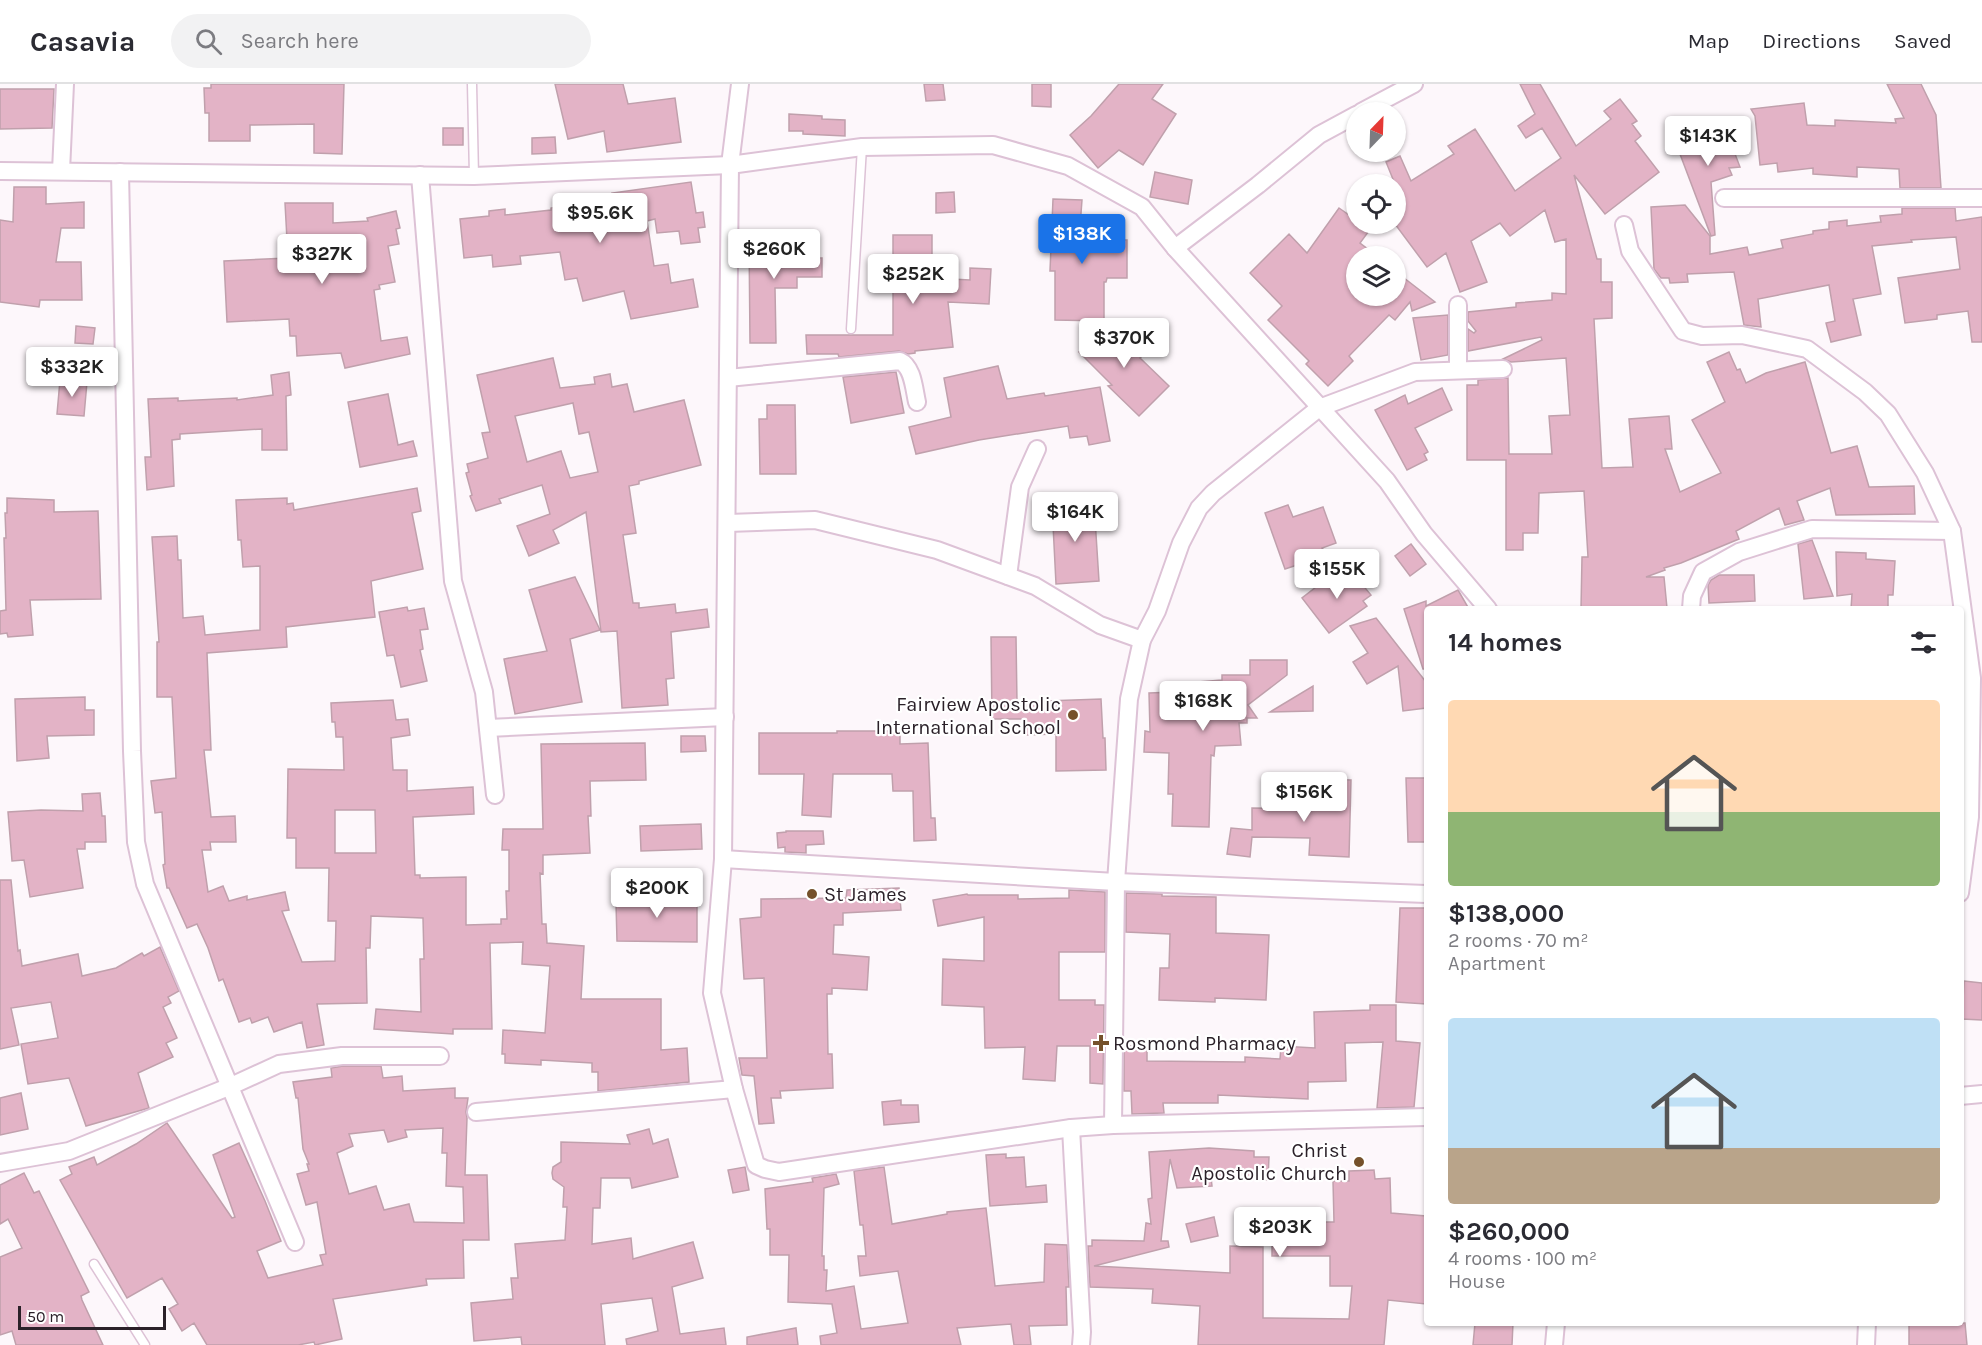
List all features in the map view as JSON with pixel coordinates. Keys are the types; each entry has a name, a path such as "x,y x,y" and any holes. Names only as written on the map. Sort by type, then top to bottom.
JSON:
{"street":[{"path":"61,171 65,84"},
{"path":"740,84 730,165 723,859 712,993 734,1089 756,1165 779,1172 1071,1128 1424,1117"},
{"path":"1379,102 1414,84"},
{"path":"1175,248 1258,186 1318,135 1346,120"},
{"path":"0,171 474,176 730,165 862,147 993,145 1068,166 1142,207 1175,248 1387,481 1424,534 1485,606"},
{"path":"120,172 131,728 136,842 145,884 295,1242"},
{"path":"420,175 453,582 484,692 495,795"},
{"path":"1724,198 1982,198"},
{"path":"1624,225 1630,251 1683,331 1702,336 1742,335 1807,349 1864,392 1888,414 1925,473 1952,531 1977,679 1976,818 1964,874"},
{"path":"1458,305 1458,370"},
{"path":"728,378 900,361 909,369 917,402"},
{"path":"1113,1125 1116,882 1129,699 1142,640 1158,611 1181,543 1199,508 1213,493 1319,408 1415,372 1503,369"},
{"path":"1008,576 1020,487 1036,449"},
{"path":"728,523 815,520 937,550 1035,586 1100,625 1142,640"},
{"path":"1691,606 1692,596 1703,572 1739,552 1812,529 1952,531"},
{"path":"488,728 725,717"},
{"path":"723,859 1116,882 1424,894"},
{"path":"0,1163 69,1151 231,1086 279,1064 342,1056 440,1056"},
{"path":"476,1112 734,1089"},
{"path":"1964,1096 1982,1094"},
{"path":"1071,1128 1082,1332 1080,1345"},
{"path":"1554,1345 1556,1326"},
{"path":"1866,1345 1867,1326"}],"lane":[{"path":"472,84 474,176"},
{"path":"851,329 862,147"},
{"path":"94,1264 145,1345"}],"building":[{"path":"211,84 344,84 342,154 314,153 314,124 250,125 250,141 209,141 209,113 205,113 204,88 211,88"},
{"path":"555,84 623,84 628,104 675,98 681,142 607,152 604,131 568,139"},
{"path":"924,84 943,84 945,100 926,101"},
{"path":"1032,84 1051,84 1051,107 1032,106"},
{"path":"1119,84 1163,84 1152,99 1176,114 1143,165 1119,150 1098,168 1070,135 1091,116"},
{"path":"1520,84 1540,84 1576,146 1611,119 1604,111 1620,99 1637,121 1632,124 1641,136 1635,141 1659,172 1605,214 1574,175 1597,259 1601,259 1601,282 1612,282 1612,318 1594,319 1602,468 1633,467 1629,419 1669,416 1672,449 1665,449 1680,492 1721,473 1692,420 1725,402 1707,362 1729,352 1746,383 1766,373 1805,362 1831,453 1857,446 1869,487 1914,486 1915,514 1836,515 1830,488 1797,501 1804,520 1785,525 1779,508 1736,531 1739,539 1646,577 1664,577 1667,606 1581,606 1582,557 1588,557 1584,491 1539,493 1538,533 1523,533 1523,550 1506,550 1506,460 1467,460 1467,385 1478,385 1478,380 1508,378 1509,454 1552,454 1549,416 1570,415 1566,358 1511,362 1503,359 1542,340 1541,337 1468,351 1468,329 1474,333 1476,331 1468,321 1468,312 1516,307 1516,303 1552,300 1552,293 1566,294 1566,239 1555,242 1545,210 1510,236 1500,223 1471,241 1487,282 1460,292 1446,253 1427,267 1402,234 1406,234 1406,174 1391,174 1386,162 1403,162 1411,181 1454,154 1448,146 1475,129 1515,191 1561,158 1542,128 1526,138 1518,126 1535,114"},
{"path":"1887,84 1921,84 1936,115 1941,188 1900,188 1899,169 1857,167 1857,177 1813,174 1813,168 1778,172 1777,163 1760,165 1755,116 1751,109 1804,103 1807,125 1835,126 1835,120 1896,123 1895,119 1904,118"},
{"path":"0,89 54,89 52,128 0,129"},
{"path":"789,114 845,120 845,136 789,131"},
{"path":"1724,125 1740,167 1729,168 1732,175 1711,182 1715,235 1711,236 1680,154 1680,147 1693,143 1691,137"},
{"path":"443,128 463,128 463,145 443,145"},
{"path":"555,137 556,153 532,154 532,138"},
{"path":"1155,172 1192,180 1188,204 1150,197"},
{"path":"691,182 696,213 703,212 705,227 698,228 700,242 681,244 679,231 657,233 655,219 647,221 654,266 668,264 671,283 693,279 698,307 631,319 624,291 583,301 577,278 565,280 560,252 520,256 521,264 493,267 492,255 464,258 460,219 489,216 489,211 505,209 505,215 551,210 551,208 613,196 612,193"},
{"path":"14,187 46,187 46,204 84,202 84,228 61,228 56,262 81,262 82,300 40,300 39,307 0,302 0,220 13,222"},
{"path":"954,192 955,212 936,213 936,193"},
{"path":"1053,199 1082,200 1079,240 1127,240 1127,278 1107,278 1104,282 1104,321 1055,320 1055,271 1050,271"},
{"path":"285,203 333,203 333,223 368,221 367,218 396,211 400,228 396,229 399,244 388,246 395,282 379,285 380,289 374,290 381,341 407,337 410,354 345,368 341,353 297,356 296,336 290,336 289,319 227,322 224,261 288,258"},
{"path":"1685,205 1710,236 1710,254 1747,247 1749,255 1783,248 1781,240 1829,229 1829,222 1847,220 1847,226 1881,222 1880,216 1902,214 1902,208 1955,208 1956,221 1982,217 1982,342 1972,342 1968,311 1937,315 1937,319 1905,323 1898,278 1960,269 1956,237 1911,240 1912,242 1872,246 1881,294 1853,299 1861,335 1831,342 1826,323 1835,321 1829,285 1758,299 1761,327 1744,325 1734,272 1687,274 1688,282 1670,283 1669,278 1661,278 1654,269 1651,207"},
{"path":"1339,208 1346,213 1346,234 1367,234 1360,243 1364,246 1346,246 1346,306 1406,306 1406,280 1435,302 1412,311 1410,302 1395,320 1389,315 1349,356 1353,361 1328,386 1306,364 1309,361 1268,320 1282,306 1250,273 1289,234 1307,253"},
{"path":"893,235 932,235 932,278 970,280 970,268 991,269 989,304 948,302 953,347 915,351 915,353 908,354 899,351 839,357 838,354 807,354 806,335 893,335"},
{"path":"796,236 796,258 822,258 822,277 797,277 797,288 775,288 776,343 750,343 749,237"},
{"path":"1448,315 1448,355 1421,360 1413,318"},
{"path":"1121,324 1132,336 1128,341 1143,355 1140,358 1169,386 1139,416 1108,386 1112,385 1079,352 1104,327 1104,341"},
{"path":"76,326 95,328 93,344 75,343"},
{"path":"553,358 560,388 595,384 594,377 610,374 612,387 627,384 634,412 684,400 701,465 639,481 639,484 629,486 636,533 623,535 633,603 639,603 639,608 675,604 676,613 707,609 709,627 671,632 674,678 666,679 668,705 622,708 617,631 601,632 586,512 553,530 559,543 529,556 517,526 550,514 542,485 499,499 501,503 476,511 470,496 472,495 466,473 469,472 467,464 488,458 482,433 490,432 477,375","holes":["573,403 579,434 589,432 598,472 570,478 561,451 527,462 515,416"]},
{"path":"998,366 1007,399 1044,393 1045,396 1100,387 1110,441 1089,445 1087,436 1070,438 1068,426 979,440 916,454 909,427 951,417 944,378"},
{"path":"289,372 291,395 286,396 287,450 262,450 262,429 180,434 180,439 172,440 174,486 147,490 145,457 151,457 148,399 178,398 178,401 237,398 237,400 273,395 271,375"},
{"path":"896,372 904,413 851,423 843,377"},
{"path":"60,380 87,382 84,416 57,414"},
{"path":"1442,388 1452,410 1415,428 1428,452 1424,454 1427,460 1407,470 1375,410 1405,395 1408,404"},
{"path":"388,394 398,445 413,441 417,456 360,467 348,402"},
{"path":"767,405 795,405 796,474 760,474 759,419 767,419"},
{"path":"417,488 421,511 412,513 423,569 371,581 375,617 286,627 287,647 207,653 211,750 204,750 211,817 235,816 236,842 210,842 211,850 202,850 208,892 223,886 229,901 247,896 247,900 285,892 289,910 282,911 302,962 335,961 336,921 328,921 329,868 296,868 296,838 287,838 288,769 344,770 343,737 336,737 331,703 393,700 396,720 408,719 410,735 391,738 393,770 407,770 407,791 473,787 474,814 413,817 415,875 420,875 420,878 466,877 466,925 501,924 501,919 507,919 506,891 509,891 509,850 502,850 503,829 543,829 541,744 645,743 646,780 590,781 591,816 588,816 590,853 543,855 543,874 540,873 542,924 546,924 547,943 584,946 581,999 661,999 661,1050 687,1048 689,1082 598,1091 598,1072 592,1072 592,1063 541,1060 541,1065 505,1063 505,1054 502,1054 503,1030 545,1033 550,966 522,964 523,942 490,943 492,1029 453,1029 453,1034 374,1029 376,1009 421,1012 420,959 424,959 423,918 371,916 370,948 366,948 367,1003 317,1004 324,1045 307,1048 302,1022 274,1032 268,1017 252,1023 250,1018 239,1022 223,979 219,981 197,924 187,928 167,888 163,865 165,864 162,812 155,813 151,781 176,778 172,697 157,697 157,642 159,642 152,537 177,536 178,560 181,560 183,618 203,616 205,635 260,630 260,566 243,567 241,540 238,540 236,500 287,498 287,504 293,503 294,510","holes":["335,810 375,810 376,853 335,853"]},
{"path":"7,498 54,500 54,512 98,511 101,599 30,600 33,635 8,637 7,633 0,634 0,611 6,610 4,538 6,538"},
{"path":"1094,503 1099,581 1056,584 1052,505"},
{"path":"1288,505 1293,517 1323,507 1336,543 1322,548 1327,555 1285,569 1265,513"},
{"path":"1812,540 1833,596 1804,599 1798,544"},
{"path":"1411,544 1426,564 1410,576 1395,556"},
{"path":"1836,552 1866,553 1866,559 1895,561 1893,595 1888,595 1888,606 1851,606 1852,594 1837,596"},
{"path":"1338,570 1344,579 1352,572 1371,595 1363,601 1367,606 1329,633 1302,598"},
{"path":"1719,575 1754,575 1755,601 1709,603 1708,585"},
{"path":"575,577 600,630 570,639 582,702 515,714 504,659 547,651 529,590"},
{"path":"1458,590 1467,606 1426,606"},
{"path":"1426,601 1426,606 1424,606 1423,669 1404,609"},
{"path":"407,607 408,611 424,608 428,629 420,630 423,649 420,650 427,681 401,687 394,655 387,656 379,612"},
{"path":"1376,618 1424,679 1424,708 1403,711 1398,666 1367,684 1353,662 1368,653 1350,626"},
{"path":"991,637 1016,637 1017,702 1101,699 1106,770 1056,771 1056,734 1026,735 1026,719 992,719"},
{"path":"1250,660 1287,660 1287,675 1248,705 1257,718 1247,718 1247,723 1239,723 1241,745 1215,746 1214,756 1211,755 1209,827 1172,826 1173,794 1168,794 1169,753 1144,752 1145,731 1150,732 1149,693 1175,692 1174,684 1222,680 1222,675 1250,675"},
{"path":"1313,686 1313,711 1270,712"},
{"path":"85,697 85,710 94,710 94,735 47,736 49,758 17,761 15,699"},
{"path":"837,731 900,731 900,744 928,743 931,818 935,818 936,840 914,841 913,791 893,791 892,774 833,774 831,817 802,815 804,774 759,774 759,733 837,733"},
{"path":"681,736 705,736 706,751 681,752"},
{"path":"1406,778 1424,778 1424,842 1408,842"},
{"path":"1314,779 1351,780 1349,857 1309,855 1310,838 1252,837 1250,857 1227,854 1231,828 1252,830 1252,808 1313,809"},
{"path":"100,793 102,816 105,816 106,842 85,842 85,849 77,849 83,888 30,897 24,860 12,861 8,812 83,811 82,794"},
{"path":"701,824 702,849 641,851 640,826"},
{"path":"823,831 824,844 806,845 806,853 785,852 785,847 778,848 777,833"},
{"path":"0,880 11,880 18,951 20,950 22,966 78,954 82,976 116,968 142,953 144,956 160,947 179,991 168,997 171,1003 163,1007 177,1038 166,1043 173,1057 138,1073 149,1108 86,1126 69,1078 28,1084 21,1044 58,1038 51,1002 11,1008 19,1045 0,1049"},
{"path":"899,888 901,910 843,913 843,925 834,925 833,954 869,957 867,990 832,988 832,994 827,994 828,1054 832,1054 833,1088 780,1091 781,1098 771,1098 774,1123 759,1124 754,1076 742,1075 739,1058 767,1058 764,978 744,979 740,919 761,917 761,899 846,898 847,890"},
{"path":"1069,890 1105,892 1105,952 1059,952 1059,1000 1095,1000 1095,1005 1104,1005 1103,1084 1090,1083 1090,1046 1057,1046 1055,1081 1023,1079 1025,1047 985,1048 984,1007 942,1005 943,959 984,961 984,917 938,926 933,900 967,894 1018,895 1018,899 1069,898"},
{"path":"629,893 663,893 663,900 697,900 697,942 617,941 616,903 629,903"},
{"path":"1126,893 1216,897 1216,933 1269,935 1266,1000 1215,998 1215,1002 1159,1000 1160,968 1169,968 1170,934 1126,932"},
{"path":"1400,908 1424,908 1424,1004 1396,1002"},
{"path":"1964,981 1982,983 1982,1020 1964,1019"},
{"path":"1370,1005 1396,1005 1396,1041 1420,1043 1414,1107 1377,1108 1383,1042 1345,1043 1346,1081 1308,1082 1308,1099 1218,1095 1218,1103 1163,1103 1164,1113 1132,1114 1131,1091 1124,1091 1124,1046 1147,1046 1147,1061 1245,1062 1245,1057 1280,1059 1281,1046 1315,1048 1314,1012 1370,1010"},
{"path":"381,1066 383,1078 402,1076 403,1091 455,1088 455,1098 468,1098 465,1175 487,1175 489,1240 463,1240 464,1278 426,1279 427,1285 333,1299 342,1339 315,1345 314,1342 298,1345 207,1345 194,1323 182,1331 169,1309 178,1304 162,1278 127,1298 60,1180 72,1174 69,1167 94,1157 97,1165 136,1144 167,1123 232,1218 235,1217 213,1155 239,1143 281,1241 257,1251 268,1278 323,1265 320,1255 326,1254 317,1202 306,1205 297,1174 309,1171 307,1164 309,1164 303,1149 298,1098 296,1098 293,1082 332,1077 331,1068","holes":["443,1128 442,1153 447,1153 446,1186 463,1187 464,1223 414,1222 409,1204 384,1210 376,1186 349,1194 337,1153 353,1146 349,1134 384,1130 388,1142 407,1137 405,1130"]},
{"path":"21,1093 28,1129 0,1135 0,1098"},
{"path":"901,1100 901,1105 918,1105 919,1122 884,1125 882,1102"},
{"path":"649,1129 653,1144 668,1139 678,1177 632,1188 630,1178 601,1178 600,1208 593,1208 592,1244 631,1238 633,1259 693,1242 703,1278 672,1287 680,1334 724,1328 726,1345 627,1345 626,1339 658,1331 652,1298 601,1304 605,1345 522,1345 521,1337 474,1341 471,1303 513,1299 511,1278 518,1278 515,1244 565,1240 567,1207 563,1207 564,1187 553,1179 552,1173 553,1167 561,1162 561,1142 630,1144 627,1135"},
{"path":"1209,1148 1254,1151 1254,1157 1269,1157 1268,1180 1211,1177 1212,1186 1177,1188 1170,1159 1161,1241 1168,1241 1169,1247 1094,1266 1230,1273 1230,1246 1263,1247 1263,1318 1349,1319 1352,1286 1330,1286 1330,1256 1272,1256 1272,1222 1334,1222 1333,1181 1349,1181 1349,1171 1374,1170 1375,1179 1390,1178 1391,1213 1424,1216 1424,1304 1388,1300 1384,1345 1198,1345 1200,1306 1152,1303 1153,1289 1090,1287 1088,1246 1092,1246 1092,1240 1144,1241 1146,1223 1151,1224 1148,1199 1152,1198 1149,1152"},
{"path":"1006,1154 1006,1158 1024,1157 1026,1187 1046,1185 1047,1202 990,1206 986,1155"},
{"path":"745,1167 749,1190 733,1193 728,1170"},
{"path":"884,1167 892,1224 947,1214 947,1212 986,1208 995,1286 1044,1282 1045,1244 1067,1245 1069,1287 1066,1287 1067,1325 1029,1326 1031,1345 1014,1345 1011,1324 957,1328 961,1345 821,1345 820,1336 837,1333 832,1304 788,1302 789,1255 770,1255 770,1229 767,1229 765,1189 813,1182 812,1178 836,1174 839,1184 824,1188 822,1256 824,1256 824,1270 827,1270 826,1291 854,1286 861,1329 908,1323 898,1271 860,1276 858,1256 866,1256 854,1171"},
{"path":"24,1173 34,1193 39,1191 89,1292 81,1296 82,1300 103,1345 16,1345 12,1331 0,1335 0,1257 22,1248 8,1219 0,1224 0,1185"},
{"path":"1214,1217 1218,1236 1191,1242 1186,1224"},
{"path":"1965,1323 1967,1345 1909,1345 1909,1326 1964,1326"},
{"path":"1475,1326 1513,1326 1512,1345 1473,1345"},
{"path":"796,1328 798,1345 747,1345 747,1337"}],"place":[{"name":"Fairview Apostolic International School","path":"1073,715"},
{"name":"St James","path":"812,894"},
{"name":"Rosmond Pharmacy","path":"1101,1043"},
{"name":"Christ Apostolic Church","path":"1359,1162"}]}
